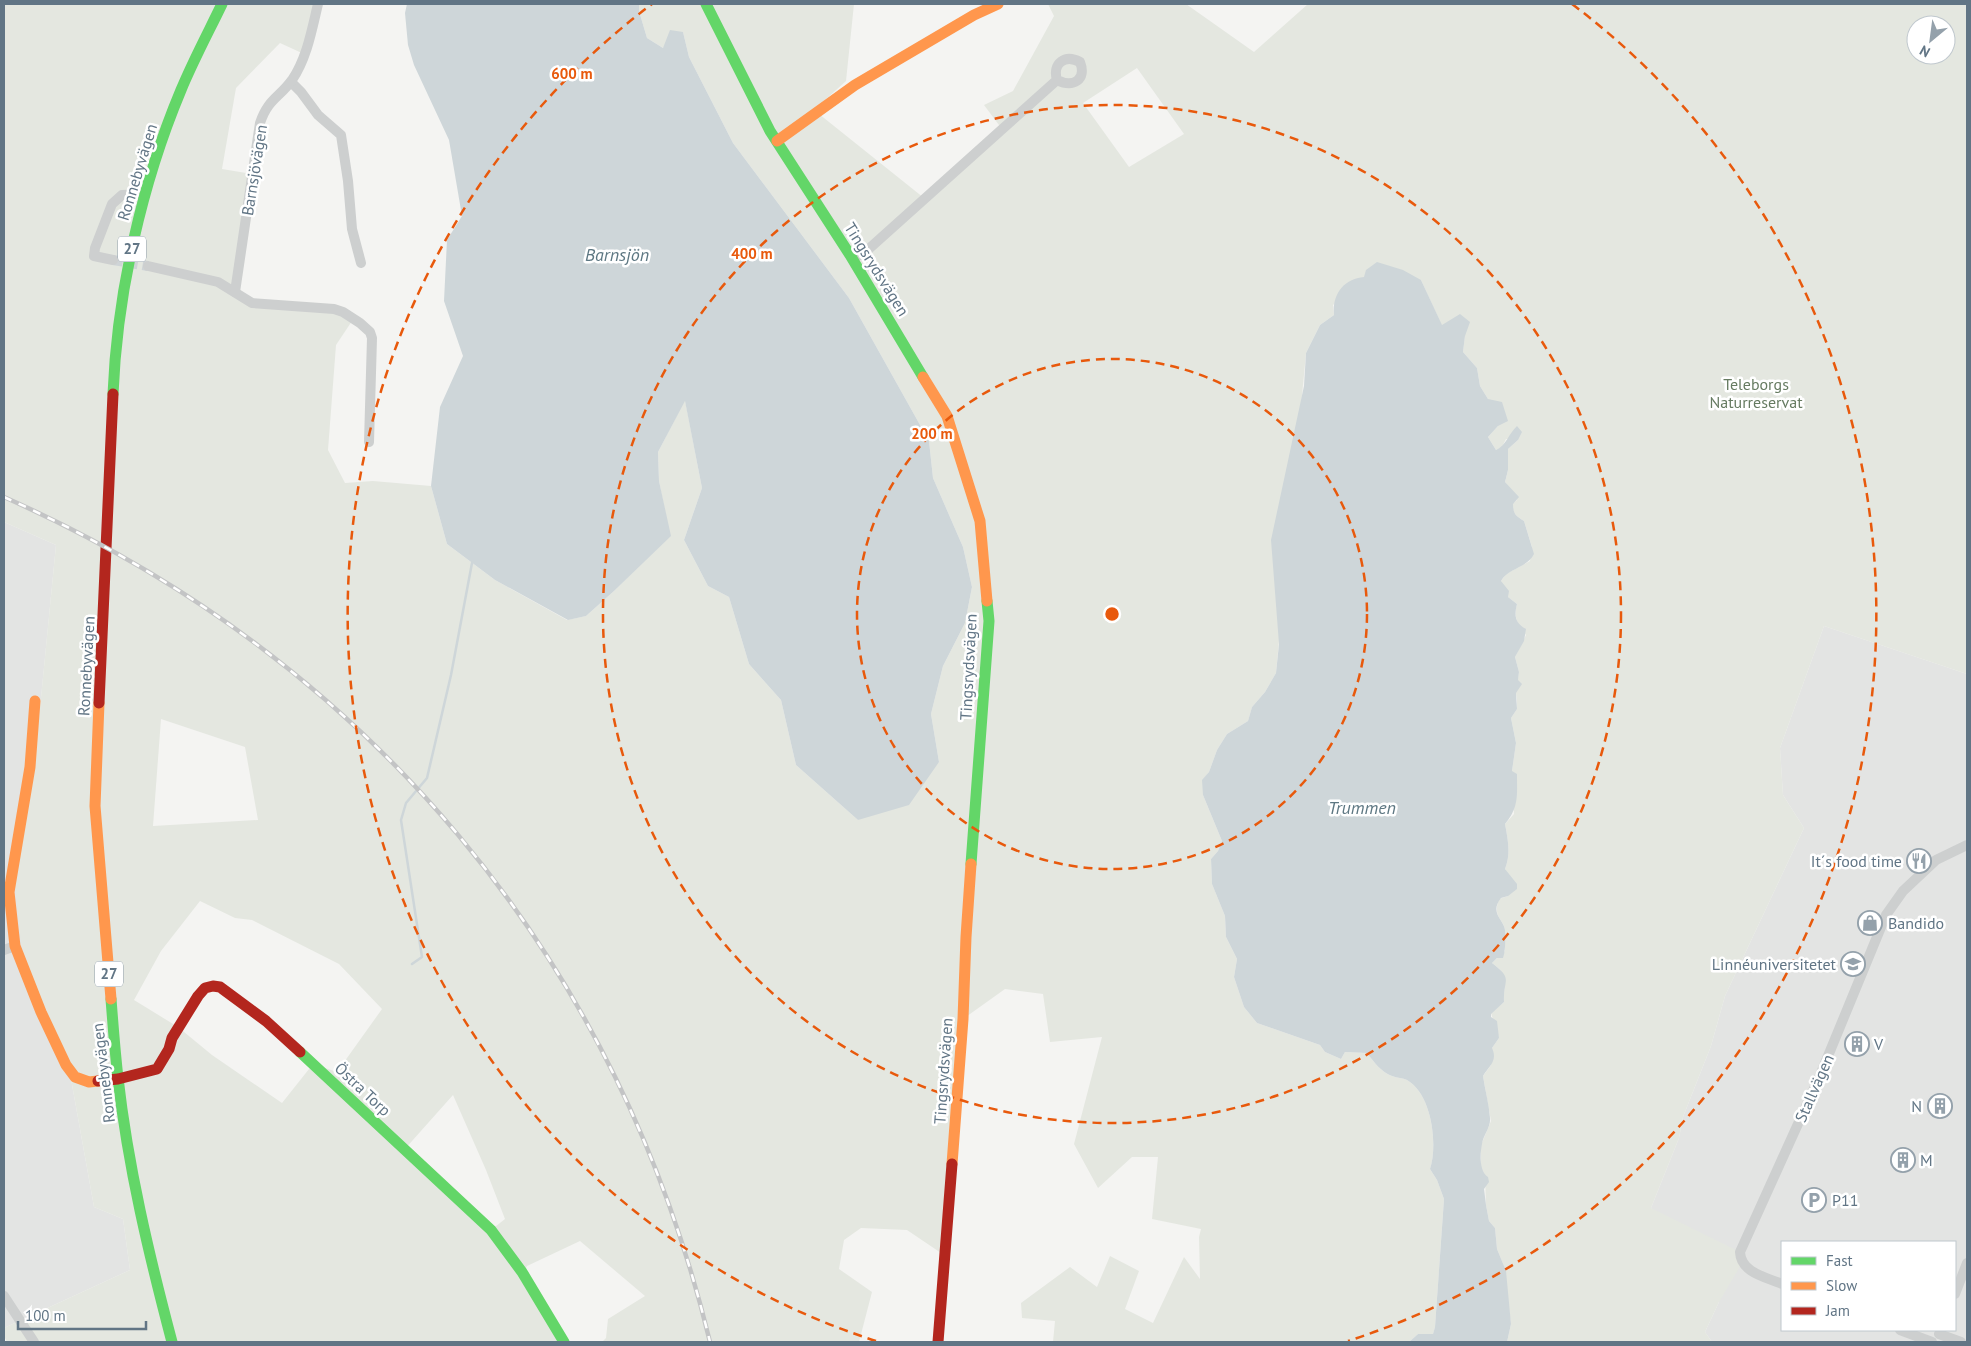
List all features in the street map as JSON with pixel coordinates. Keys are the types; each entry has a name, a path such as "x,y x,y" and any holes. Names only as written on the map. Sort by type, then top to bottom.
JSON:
{"street":[{"name":"Ronnebyvägen","path":"172,1342 152,1265 133,1174 118,1079 95,806 113,384 124,289 144,194 181,90 222,4"},
{"name":"Barnsjövägen","path":"235,292 260,123 268,105 291,82 299,68 318,4"},
{"name":"Tingsrydsvägen","path":"706,4 776,141 850,255 947,416 980,521 990,621 972,854 963,1019 938,1342"},
{"path":"776,141 855,85 974,15 998,4"},
{"path":"850,255 862,255 1057,80"},
{"path":"291,82 318,115 341,135 348,181 352,229 361,263"},
{"path":"113,260 94,256 95,248 112,204 122,194 144,194"},
{"path":"148,266 218,282 252,303 334,309 360,323 370,332 372,351 369,442"},
{"name":"Östra Torp","path":"35,702 30,766 9,892 9,948 66,1065 75,1077 89,1082 118,1079 157,1070 169,1049 172,1038 198,996 205,988 220,987 266,1021 491,1230 522,1272 564,1342"},
{"name":"Stallvägen","path":"1781,1284 1746,1268 1740,1260 1740,1252 1822,1073 1886,915 1903,891 1936,860 1967,845"},
{"path":"1956,1291 1967,1263"},
{"path":"4,1296 34,1342"},
{"path":"1903,1331 1932,1342"},
{"path":"1938,1335 1956,1340"}],"shaded area":[{"path":"4,522 56,545 36,749 71,1079 94,1207 123,1219 130,1270 4,1328"},
{"name":"Linnéuniversitetet","path":"1824,626 1967,674 1967,1342 1712,1342 1705,1332 1719,1302 1651,1208 1679,1138 1683,1117 1711,1046 1725,996 1804,828 1783,795 1780,748"}],"green space":[{"name":"Teleborgs Naturreservat","path":"4,4 318,4 304,54 280,43 236,88 222,169 252,174 235,292 243,299 334,309 354,318 336,345 328,450 345,483 373,481 431,486 447,544 495,580 567,620 586,616 670,536 659,481 658,452 685,400 702,488 684,540 708,586 729,597 749,664 781,700 796,765 858,820 939,762 931,714 943,666 965,623 972,587 963,547 933,478 929,441 849,298 733,143 689,57 683,32 663,48 647,38 639,11 639,4 854,4 846,81 814,110 924,198 1005,133 984,105 1013,91 1054,16 1048,4 1186,4 1254,52 1308,4 1967,4 1967,674 1824,626 1780,748 1783,795 1804,828 1725,996 1711,1046 1683,1117 1679,1138 1651,1208 1740,1252 1742,1263 1719,1302 1705,1332 1712,1342 1507,1342 1511,1324 1503,1264 1497,1249 1495,1228 1489,1221 1486,1205 1485,1175 1481,1168 1481,1145 1491,1121 1483,1076 1491,1065 1492,1048 1499,1038 1491,1013 1504,1002 1504,976 1492,963 1505,951 1505,930 1498,914 1497,905 1499,899 1508,896 1507,873 1505,869 1508,847 1505,824 1514,814 1512,771 1516,743 1511,718 1517,709 1516,693 1519,672 1515,657 1526,635 1517,621 1517,604 1508,597 1501,581 1506,574 1530,561 1532,547 1524,521 1513,510 1512,504 1517,500 1505,482 1508,470 1508,449 1518,440 1506,439 1502,447 1496,450 1488,437 1498,426 1488,399 1480,386 1477,368 1463,352 1465,336 1442,326 1421,280 1364,277 1333,305 1334,315 1320,325 1306,353 1276,673 1265,692 1252,707 1248,721 1227,734 1217,750 1209,772 1203,780 1203,795 1222,841 1218,851 1211,859 1212,884 1225,916 1226,937 1237,959 1234,977 1244,1007 1257,1023 1320,1045 1325,1052 1341,1059 1345,1052 1367,1053 1384,1072 1407,1080 1415,1087 1422,1096 1427,1108 1433,1134 1430,1169 1437,1180 1444,1199 1435,1327 1433,1334 1418,1334 1409,1342 1053,1342 1055,1321 1022,1318 1021,1303 1070,1267 1097,1287 1110,1256 1139,1271 1125,1309 1153,1323 1184,1257 1200,1279 1199,1237 1201,1229 1152,1219 1158,1157 1132,1157 1098,1188 1074,1144 1102,1037 1050,1042 1043,994 1005,989 963,1019 944,1255 907,1230 861,1228 844,1240 839,1269 872,1292 859,1342 602,1342 606,1338 608,1319 645,1296 580,1241 527,1266 520,1279 560,1342 7,1342 4,1336 4,1328 130,1270 123,1219 94,1207 71,1079 21,945 15,883 36,748 56,545 4,522","holes":["1137,68 1184,134 1129,167 1083,103","161,719 245,747 258,820 153,826","200,901 235,918 252,920 339,964 382,1009 337,1072 313,1064 282,1103 212,1055 178,1027 134,1000 161,951","453,1095 505,1219 491,1230 404,1150"]}],"water":[{"name":"Barnsjön","path":"407,4 639,4 639,11 647,38 663,48 670,30 683,32 689,57 733,143 849,298 929,441 933,478 963,547 972,587 965,623 943,666 931,714 939,762 909,805 858,820 796,765 781,700 749,664 729,597 708,586 684,540 702,488 685,401 658,452 659,481 671,536 586,616 568,620 495,580 447,544 431,486 440,407 463,356 444,301 447,240 462,216 449,140 414,65 408,45 405,13"},
{"name":"Trummen","path":"1377,262 1403,270 1421,280 1442,325 1460,314 1470,322 1465,336 1463,352 1477,368 1480,386 1488,399 1502,402 1508,421 1498,426 1488,437 1496,450 1502,446 1517,426 1522,432 1518,440 1508,449 1508,470 1505,482 1519,497 1513,504 1514,512 1524,521 1534,554 1531,559 1508,573 1501,581 1509,591 1508,597 1517,604 1516,616 1518,622 1526,629 1524,641 1515,657 1519,672 1518,680 1522,684 1516,693 1517,709 1511,718 1516,743 1512,771 1517,774 1517,795 1513,812 1505,824 1508,852 1505,869 1517,884 1517,889 1508,896 1501,898 1496,908 1505,930 1505,948 1503,958 1497,958 1492,963 1503,973 1506,980 1504,1002 1491,1014 1491,1017 1497,1021 1499,1038 1492,1048 1494,1053 1493,1060 1483,1076 1490,1121 1481,1148 1482,1167 1489,1182 1484,1189 1489,1221 1495,1228 1497,1249 1506,1271 1511,1324 1507,1342 1409,1342 1418,1334 1433,1334 1435,1327 1444,1199 1437,1180 1430,1169 1433,1134 1431,1121 1422,1096 1407,1080 1384,1072 1367,1053 1345,1052 1341,1059 1325,1052 1320,1045 1257,1023 1244,1007 1234,977 1237,959 1226,937 1225,916 1212,884 1211,859 1218,851 1222,841 1203,795 1202,780 1209,772 1217,750 1227,734 1248,721 1252,707 1265,692 1276,673 1279,644 1271,540 1304,386 1306,353 1320,325 1334,315 1335,301 1340,289 1350,281 1364,277 1366,270"}],"waterway":[{"path":"412,964 422,957 401,820 406,803 427,778 451,675 472,563"}],"tunnel":[{"path":"113,260 148,266"}],"railway":[{"path":"4,497 135,564 255,643 363,734 458,835 541,947 611,1069 668,1201 710,1342"}],"traffic: fast":[{"path":"113,394 115,356 126,278 143,200 154,163 181,90 222,4"},
{"path":"706,4 770,131 850,255 923,377"},
{"path":"971,864 989,621 987,601"},
{"path":"111,999 118,1078 127,1145 147,1244 172,1342"},
{"path":"300,1052 491,1230 522,1272 564,1342"}],"traffic: slow":[{"path":"777,141 855,85 974,15 998,4"},
{"path":"923,377 947,416 980,521 987,601"},
{"path":"35,701 30,767 9,892 15,946 41,1012 66,1065 75,1077 89,1082 98,1081"},
{"path":"99,703 95,806 111,999"},
{"path":"952,1164 963,1019 971,864"}],"traffic: jam":[{"path":"99,703 113,394"},
{"path":"98,1081 118,1079 157,1069 169,1049 172,1038 198,996 205,988 213,986 220,987 266,1021 300,1052"},
{"path":"938,1342 952,1164"}],"place":[{"name":"It´s food time","path":"1919,861"},
{"name":"Bandido","path":"1870,923"},
{"name":"Linnéuniversitetet","path":"1853,964"},
{"name":"V","path":"1857,1044"},
{"name":"N","path":"1940,1106"},
{"name":"M","path":"1903,1160"},
{"name":"P11","path":"1814,1200"}]}
